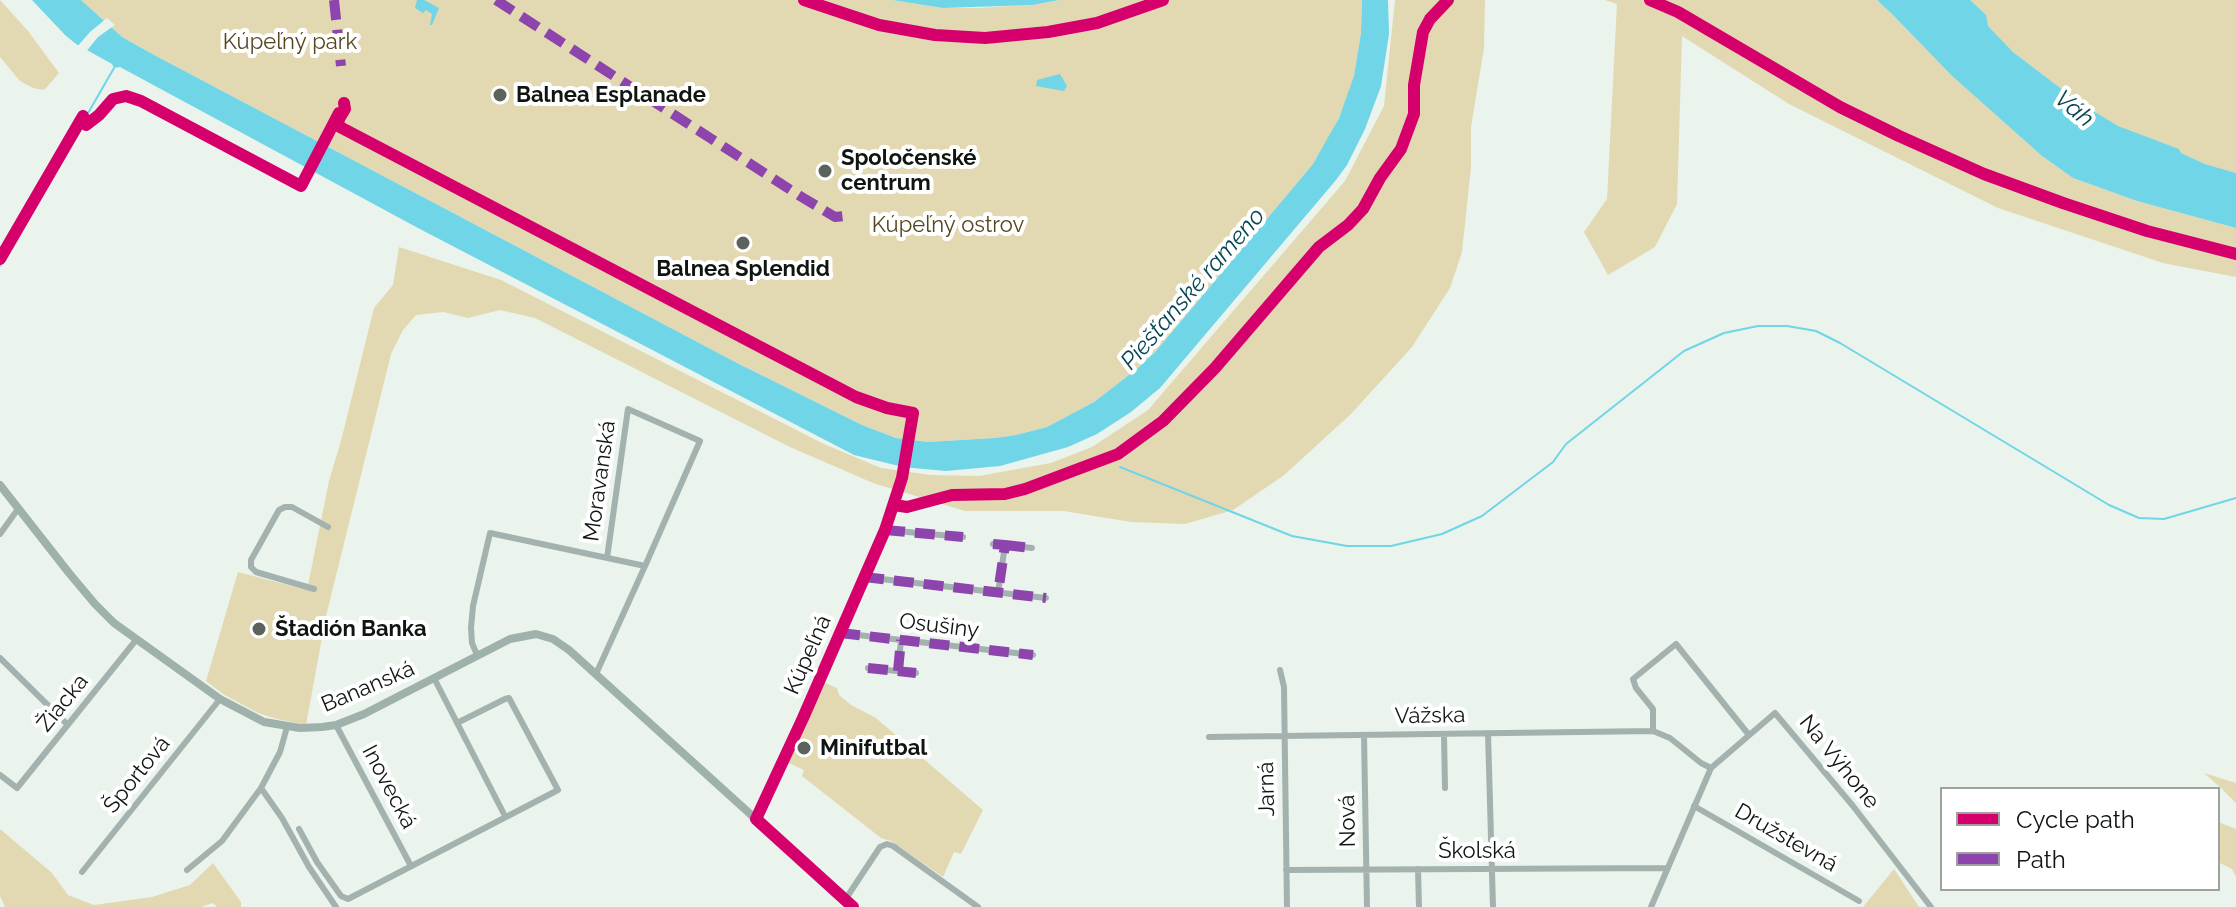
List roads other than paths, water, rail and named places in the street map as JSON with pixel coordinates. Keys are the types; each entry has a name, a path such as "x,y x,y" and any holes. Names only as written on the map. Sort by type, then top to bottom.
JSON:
{"main road":[{"name":"Bananská","path":"0,485 95,604 136,640 220,699 255,718 287,727 336,725 364,714 513,638 536,634 558,641 853,907"}],"street":[{"name":"Moravanská","path":"477,655 472,643 473,606 490,533 607,558 645,566 700,441 628,409 607,558"},
{"name":"Kúpeľná","path":"756,819 894,505"},
{"path":"314,589 256,572 251,567 251,560 279,510 285,507 292,507 328,527"},
{"path":"0,534 18,509"},
{"path":"885,530 963,537"},
{"path":"930,544 931,534"},
{"path":"993,544 1032,548"},
{"path":"998,593 1005,545"},
{"path":"596,674 645,566"},
{"path":"864,577 1046,598"},
{"name":"Osušiny","path":"840,633 1033,655"},
{"name":"Žiacka","path":"0,775 17,788 136,640"},
{"path":"898,671 901,640"},
{"path":"1711,768 1670,738 1653,731 1653,709 1636,688 1633,679 1676,644 1749,735"},
{"path":"0,658 68,725"},
{"path":"868,668 916,673"},
{"name":"Jarná","path":"1280,670 1284,687 1287,907"},
{"path":"434,678 505,816"},
{"path":"299,829 317,862 341,896 348,899 558,790 509,698 457,723"},
{"name":"Športová","path":"82,872 220,699"},
{"name":"Na Výhone","path":"1651,907 1711,768 1775,713 1853,806 1931,907"},
{"name":"Inovecká","path":"336,725 411,866"},
{"path":"187,870 222,841 261,788 280,752 287,727"},
{"name":"Vážska","path":"1209,737 1653,731"},
{"path":"1488,733 1493,907"},
{"path":"1444,734 1445,788"},
{"name":"Nová","path":"1364,735 1367,907"},
{"path":"261,788 336,907"},
{"name":"Družstevná","path":"1694,806 1859,901"},
{"path":"845,900 880,847 887,844 978,907"},
{"name":"Školská","path":"1286,870 1668,868"},
{"path":"1418,869 1419,907"}],"water":[{"path":"32,0 81,0 122,37 156,56 737,363 862,425 896,438 928,442 995,438 1047,427 1094,402 1138,368 1156,351 1313,164 1339,118 1354,76 1361,33 1362,0 1388,0 1389,34 1381,86 1347,165 1160,388 1097,434 1068,447 1000,466 946,471 903,467 854,455 418,228 120,67 114,68 65,35"},
{"path":"417,0 439,8 432,25 432,14 415,8"},
{"path":"892,0 1059,0 1033,5 943,8"},
{"name":"Váh","path":"1877,0 1970,0 1986,15 1988,26 2013,52 2080,103 2118,126 2179,149 2181,153 2205,164 2236,173 2236,228 2137,201 2073,178 2042,156 1951,75"},
{"path":"1060,74 1067,86 1064,91 1036,86 1037,80"}],"waterway":[{"path":"0,266 114,68"},
{"path":"1120,467 1292,536 1347,546 1391,546 1442,534 1482,516 1553,462 1566,444 1684,351 1724,333 1758,326 1787,326 1816,331 1840,343 2109,505 2139,518 2164,519 2236,498"}],"place":[{"name":"Balnea Esplanade","path":"500,95"},
{"name":"Spoločenské centrum","path":"825,171"},
{"name":"Balnea Splendid","path":"743,243"},
{"name":"Štadión Banka","path":"259,629"},
{"name":"Minifutbal","path":"804,748"}],"park label":[{"name":"Kúpeľný park","path":"290,42"},
{"name":"Kúpeľný ostrov","path":"948,225"}],"water label":[{"name":"Piešťanské rameno","path":"1193,289"}]}
